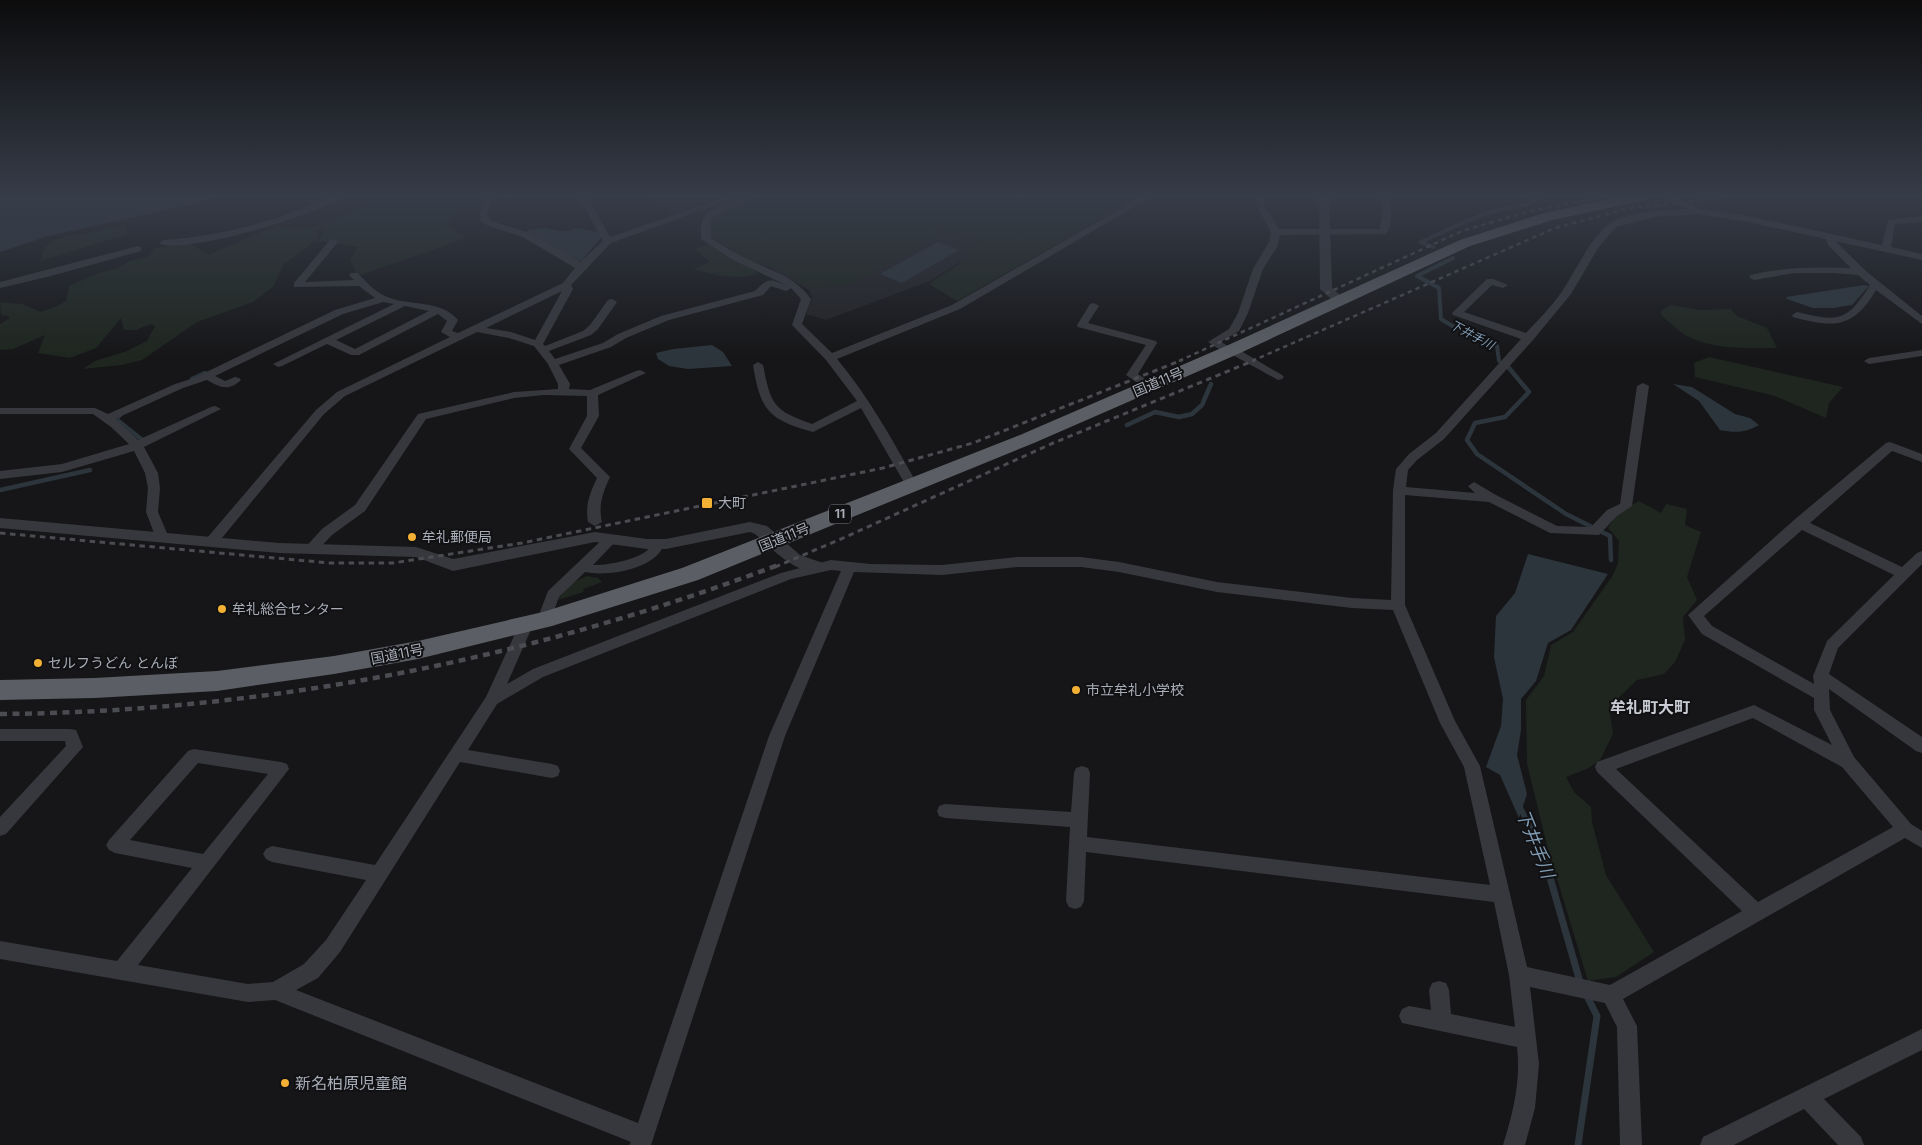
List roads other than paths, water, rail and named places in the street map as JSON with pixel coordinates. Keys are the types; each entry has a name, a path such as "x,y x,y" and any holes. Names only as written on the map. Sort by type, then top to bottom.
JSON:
{"highway":[{"name":"国道11号","path":"0,690 95,688 217,681 334,665 418,650 535,622 690,574 775,541 910,484 1027,439 1341,301 1444,250"}],"street":[{"path":"0,285 133,250"},
{"path":"326,250 297,285 362,283"},
{"path":"552,250 581,267"},
{"path":"212,541 320,412 341,394 566,285 598,250"},
{"path":"725,250 746,263 764,269 800,288 806,299 797,325 830,358 862,402 910,484"},
{"path":"830,358 956,306 1053,250"},
{"path":"1270,250 1258,269 1243,314 1236,323 1234,331 1213,342 1278,377"},
{"path":"1325,250 1326,289 1341,301"},
{"path":"1514,1145 1525,1108 1528,1064 1527,1039 1519,975 1472,766 1448,723 1398,605 1399,490 1402,469 1413,457 1440,436 1528,338 1567,292 1592,250"},
{"path":"1838,250 1875,284 1922,321"},
{"path":"1892,250 1922,257"},
{"path":"1754,278 1768,274 1806,269 1862,272"},
{"path":"354,275 371,292 383,298 402,304 439,310 453,320 446,332 459,338"},
{"path":"1503,285 1490,281 1457,313 1528,338"},
{"path":"553,363 607,345 665,318 759,292 769,282 787,289 800,288"},
{"path":"1797,315 1832,323 1842,322 1866,301 1875,284"},
{"path":"540,347 568,288 566,285"},
{"path":"108,418 179,386 207,376 339,312 383,298"},
{"path":"540,347 587,333 594,327 612,302"},
{"path":"278,364 402,304"},
{"path":"1094,306 1082,325 1152,343 1132,375 1149,386"},
{"path":"327,340 355,353 439,310"},
{"path":"477,329 511,335 540,347 553,363 564,384 564,392"},
{"path":"1869,361 1922,354"},
{"path":"758,365 763,394 768,405 775,412 813,428 862,402"},
{"path":"310,550 327,532 360,508 422,416 514,395 564,392 592,393 640,373"},
{"path":"207,376 225,385 235,380"},
{"path":"1474,486 1491,498 1555,530 1596,529 1612,513 1626,506 1643,386"},
{"path":"592,393 596,405 594,417 575,450 604,478 591,509 595,522"},
{"path":"0,475 62,468 138,446 215,408"},
{"path":"0,410 95,411 108,418 138,446 150,471 154,485 152,513 162,538"},
{"path":"1821,696 1707,630 1695,615 1890,446 1922,458"},
{"path":"1399,490 1491,498"},
{"path":"0,522 310,550 416,552 427,554 440,562 453,566 589,538 658,544 679,542 757,527 794,559 818,567"},
{"path":"1799,523 1904,574"},
{"path":"0,951 248,993 275,991 311,971 333,946 492,700 535,622 553,595 611,539"},
{"path":"581,567 592,570 615,570 655,551 658,544"},
{"path":"1922,556 1832,645 1821,676 1822,710 1848,762 1905,829 1922,840"},
{"path":"492,700 538,673 786,576 818,567 942,570 1017,562 1081,562 1218,587 1352,603 1398,605"},
{"path":"275,991 641,1141 777,736 849,567"},
{"path":"1821,676 1922,746"},
{"path":"1757,912 1603,767 1754,711 1848,762"},
{"path":"0,735 70,735 75,748 0,829"},
{"path":"456,755 552,771"},
{"path":"121,971 281,769 194,756 115,845 206,862"},
{"path":"1074,901 1082,773"},
{"path":"945,811 1079,820"},
{"path":"1519,975 1606,994 1905,829"},
{"path":"1078,843 1501,895"},
{"path":"272,854 379,874"},
{"path":"1439,990 1442,1022"},
{"path":"1606,994 1627,1026 1630,1145"},
{"path":"1408,1016 1527,1039"},
{"path":"1712,1145 1922,1039"},
{"path":"1807,1097 1853,1145"}],"waterway":[{"name":"下井手川","path":"1453,258 1417,276 1439,288 1441,319 1454,327 1497,346 1499,361"},
{"name":"下井手川","path":"1509,368 1529,392 1505,417 1475,423 1467,440 1477,454 1566,514 1610,536 1611,560"},
{"path":"192,379 205,373"},
{"path":"1127,425 1155,412 1179,417 1192,414 1202,405 1211,384"},
{"path":"120,415 116,419 141,439"},
{"path":"0,490 90,470"},
{"name":"下井手川","path":"1520,807 1528,824"},
{"name":"下井手川","path":"1527,822 1547,867 1580,982"},
{"name":"下井手川","path":"1578,1145 1597,1016 1586,994"}],"railway":[{"path":"1179,361 1420,250"},
{"path":"1252,361 1504,250"},
{"path":"0,533 330,563 393,563 522,543 883,468 973,443 1182,360"},
{"path":"775,567 1051,444 1255,360"},
{"path":"0,714 100,711 199,703 298,691 396,674 493,653 589,628 684,598 778,565"}],"place":[{"name":"大町","path":"707,503"},
{"name":"牟礼郵便局","path":"412,537"},
{"name":"牟礼総合センター","path":"222,609"},
{"name":"セルフうどん とんぼ","path":"38,663"},
{"name":"市立牟礼小学校","path":"1076,690"},
{"name":"新名柏原児童館","path":"285,1083"}],"district":[{"name":"牟礼町大町","path":"1650,707"}]}
